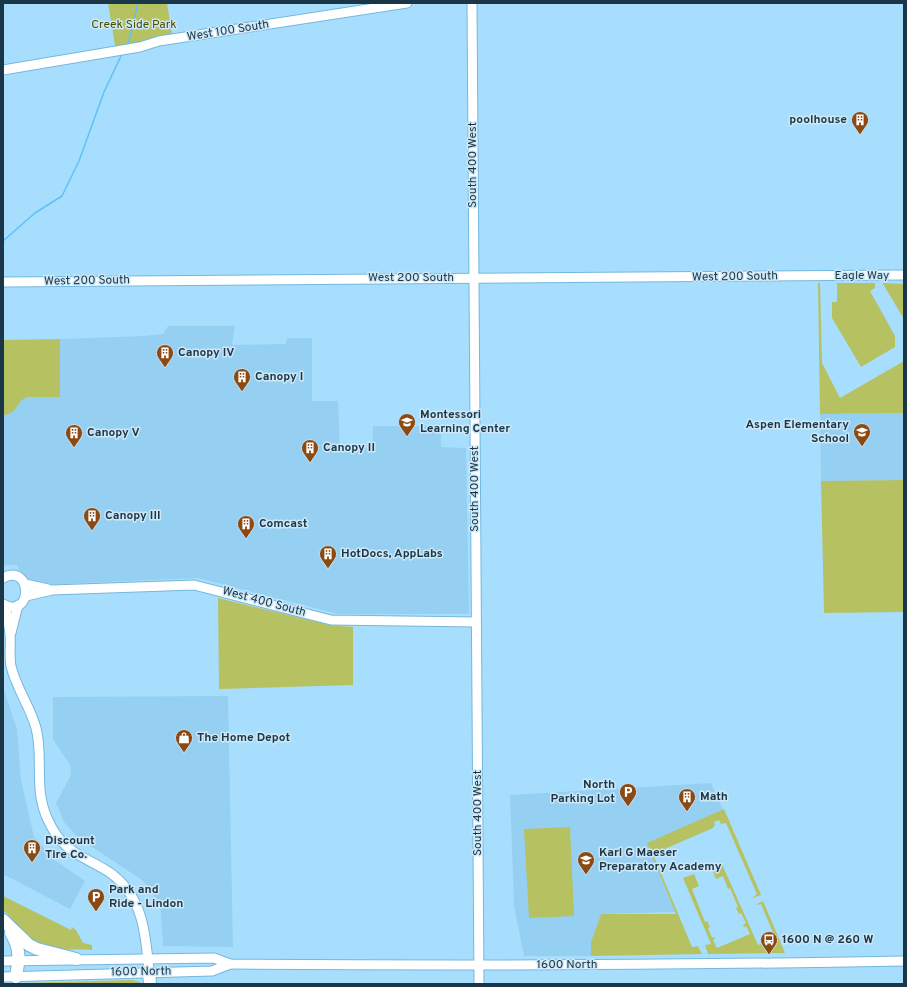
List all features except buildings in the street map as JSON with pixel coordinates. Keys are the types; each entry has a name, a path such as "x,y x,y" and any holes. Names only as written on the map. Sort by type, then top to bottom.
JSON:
{"highway":[{"path":"4,921 29,945 37,949 76,959"},
{"path":"4,921 19,947 19,960 16,977"}],"street":[{"name":"West 100 South","path":"3,70 140,47 159,41 407,3"},
{"name":"South 400 West","path":"472,3 479,984"},
{"name":"Eagle Way","path":"820,276 904,275"},
{"name":"West 200 South","path":"3,282 820,276"},
{"name":"West 400 South","path":"3,578 12,576 18,577 25,584 52,590"},
{"path":"10,635 18,605 26,596 25,584"},
{"name":"West 400 South","path":"26,596 52,590 194,585 332,620 476,622"},
{"path":"18,605 4,605 10,635 11,665 15,680 36,728 39,791 48,822 58,837 71,851 109,872 125,886 131,895 144,924 150,978"},
{"name":"1600 North","path":"3,960 214,958 230,964 478,965 649,965 904,961"},
{"name":"1600 North","path":"3,977 150,978 212,971 230,964"}],"shaded area":[{"path":"168,326 235,326 232,345 286,344 287,338 312,338 312,401 338,401 340,449 372,448 373,426 441,426 441,447 466,448 469,614 338,614 198,578 38,585 23,579 17,565 5,565 3,570 3,416 13,412 22,400 27,397 60,397 60,339 163,334"},
{"name":"Aspen Elementary School","path":"904,413 904,480 821,481 820,414"},
{"path":"3,687 17,729 21,780 34,837 52,858 85,881 70,909 3,874"},
{"path":"228,696 233,947 163,946 160,903 142,880 77,837 64,822 56,803 71,775 70,765 53,739 53,697"},
{"name":"Karl G Maeser Preparatory Academy","path":"711,783 723,810 648,844 675,912 601,914 591,942 591,956 524,956 514,906 510,795"}],"green space":[{"name":"Creek Side Park","path":"108,3 167,3 173,40 116,51"},
{"path":"818,283 820,283 822,363 840,398 904,361 904,413 820,414"},
{"path":"837,283 875,283 875,288 870,291 895,336 895,347 861,367 832,318 832,302 837,302"},
{"path":"883,284 904,284 904,319"},
{"path":"60,339 60,397 27,397 22,400 13,412 3,416 3,340"},
{"path":"904,480 904,612 824,613 821,481"},
{"path":"218,598 330,625 353,627 353,685 219,689"},
{"path":"724,809 761,895 752,898 757,894 726,823 721,824 719,820 714,822 715,825 713,828 653,854 692,947 698,946 702,954 591,956 591,942 601,914 676,914 647,843"},
{"path":"570,827 574,916 529,918 524,829"},
{"path":"721,862 758,945 764,943 767,949 777,942 761,904 755,905 763,901 785,953 708,954 705,945 711,944 683,878 694,874 699,886 692,889 705,922 707,921 710,927 708,928 712,938 714,937 715,939 713,940 717,948 750,934 746,926 744,927 743,925 746,923 741,913 739,914 736,908 738,907 723,876 716,879 711,866"},
{"path":"3,896 71,930 72,927 76,930 83,943 92,945 92,950 66,950 49,948 33,941 26,936 3,910"},
{"path":"132,980 140,982 140,984 22,983"}],"waterway":[{"path":"127,46 138,3"},
{"path":"3,241 35,213 62,196 79,161 104,92 122,54"}],"place":[{"name":"poolhouse","path":"860,135"},
{"name":"Canopy IV","path":"165,368"},
{"name":"Canopy I","path":"242,392"},
{"name":"Montessori Learning Center","path":"407,437"},
{"name":"Aspen Elementary School","path":"862,447"},
{"name":"Canopy V","path":"74,448"},
{"name":"Canopy II","path":"310,463"},
{"name":"Canopy III","path":"92,531"},
{"name":"Comcast","path":"246,539"},
{"name":"HotDocs, AppLabs","path":"328,569"},
{"name":"The Home Depot","path":"184,753"},
{"name":"North Parking Lot","path":"628,807"},
{"name":"Math","path":"687,812"},
{"name":"Discount Tire Co.","path":"32,863"},
{"name":"Karl G Maeser Preparatory Academy","path":"586,875"},
{"name":"Park and Ride - Lindon","path":"96,912"},
{"name":"1600 N @ 260 W","path":"769,955"}]}
